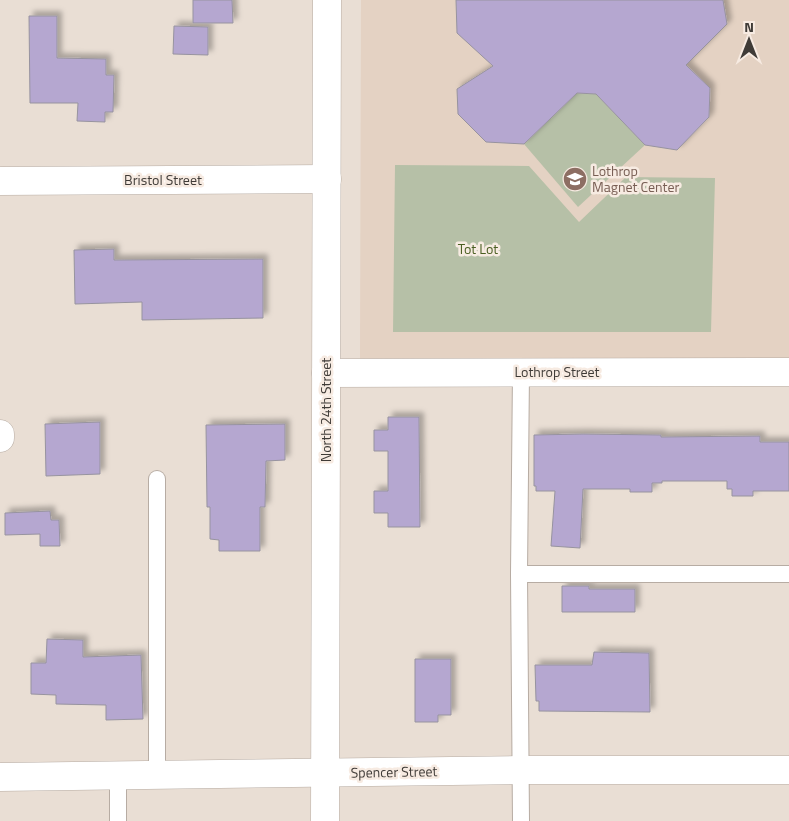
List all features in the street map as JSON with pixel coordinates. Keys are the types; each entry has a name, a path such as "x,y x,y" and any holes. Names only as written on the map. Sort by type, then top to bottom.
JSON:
{"street":[{"name":"North 24th Street","path":"325,821 327,0"},
{"name":"Bristol Street","path":"0,181 327,179"},
{"name":"Lothrop Street","path":"326,373 789,372"},
{"name":"Spencer Street","path":"0,777 520,770 789,770"}],"lane":[{"path":"521,372 519,574 521,821"},
{"path":"156,479 157,776"},
{"path":"519,574 789,574"},
{"path":"118,776 118,821"}],"shaded area":[{"name":"Lothrop Magnet Center","path":"361,0 789,0 789,360 360,359"}],"green space":[{"path":"577,93 596,94 645,145 578,207 524,144"},
{"name":"Tot Lot","path":"395,165 529,166 579,222 626,177 715,178 711,332 393,332"}],"building":[{"path":"193,0 232,0 233,23 193,23"},
{"name":"Lothrop Magnet Center","path":"456,0 723,0 727,24 686,65 710,88 709,117 677,150 645,145 596,94 577,93 524,144 486,142 458,114 457,89 493,66 457,33"},
{"path":"29,16 57,16 57,58 106,59 106,75 114,75 113,112 105,112 105,122 77,121 78,103 30,103"},
{"path":"174,26 208,27 208,55 173,54"},
{"path":"114,249 114,260 263,259 263,318 142,320 142,302 75,304 74,250"},
{"path":"388,417 419,417 420,527 388,527 388,513 374,513 374,491 388,491 388,451 374,451 374,430 388,430"},
{"path":"100,422 100,474 46,476 45,424"},
{"path":"285,424 285,460 266,461 265,507 260,507 260,551 219,551 219,540 210,539 210,507 207,507 206,425"},
{"path":"534,435 661,435 661,437 760,436 760,442 789,442 789,491 753,491 753,496 732,496 732,489 727,489 727,481 662,481 662,483 652,483 652,492 630,492 630,489 583,489 580,548 551,546 555,491 536,491 536,486 534,486"},
{"path":"50,511 51,520 59,520 60,546 40,546 40,534 5,535 5,513"},
{"path":"562,586 589,586 589,589 635,589 635,612 562,612"},
{"path":"47,639 83,640 83,657 141,655 143,719 106,720 106,705 56,704 56,695 31,694 31,663 46,663"},
{"path":"594,652 649,653 650,712 539,711 539,701 536,701 535,665 592,665"},
{"path":"415,659 451,659 451,715 438,715 438,722 415,722"}],"place":[{"name":"Lothrop Magnet Center","path":"575,179"}]}
